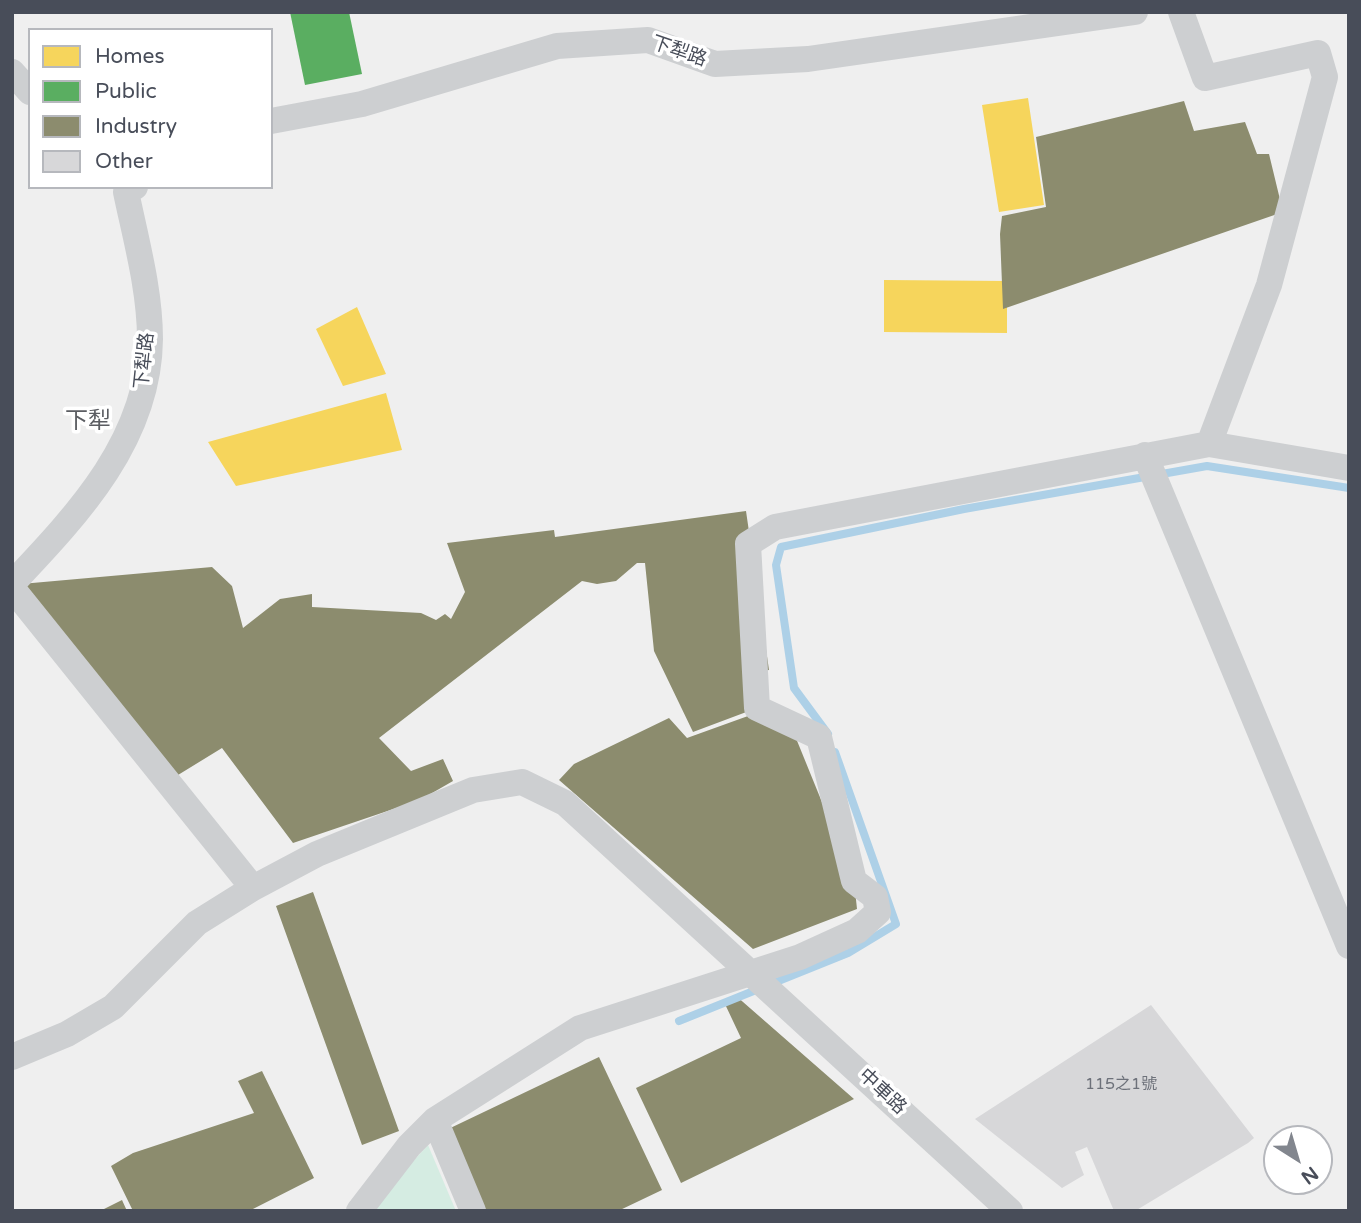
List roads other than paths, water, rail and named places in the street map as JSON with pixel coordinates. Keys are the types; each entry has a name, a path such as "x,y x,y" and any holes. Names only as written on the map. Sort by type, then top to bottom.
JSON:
{"street":[{"name":"下犁路","path":"273,121 362,104 557,46 648,40 715,64 808,59 1135,12"},
{"path":"1181,12 1205,78 1318,53 1325,77 1269,285 1209,444"},
{"path":"12,72 28,90"},
{"name":"下犁路","path":"12,586 64,529 121,452 145,388 150,339 145,289 128,189"},
{"path":"359,1211 409,1146 435,1120 580,1028 755,974 857,931 878,912 875,897 853,881 819,737 757,708 748,544 775,527 1209,444 1349,468"},
{"path":"1145,455 1349,946"},
{"path":"12,586 253,888"},
{"name":"中車路","path":"12,1057 67,1034 113,1007 197,923 253,888 317,854 473,790 522,782 565,803 755,974 1010,1211"},
{"path":"435,1120 473,1211"}],"waterway":[{"path":"828,734 794,688 776,565 781,547 964,509 1207,466 1349,488"},
{"path":"679,1021 848,953 896,924 835,752"}],"district":[{"name":"下犁","path":"88,422"}]}
